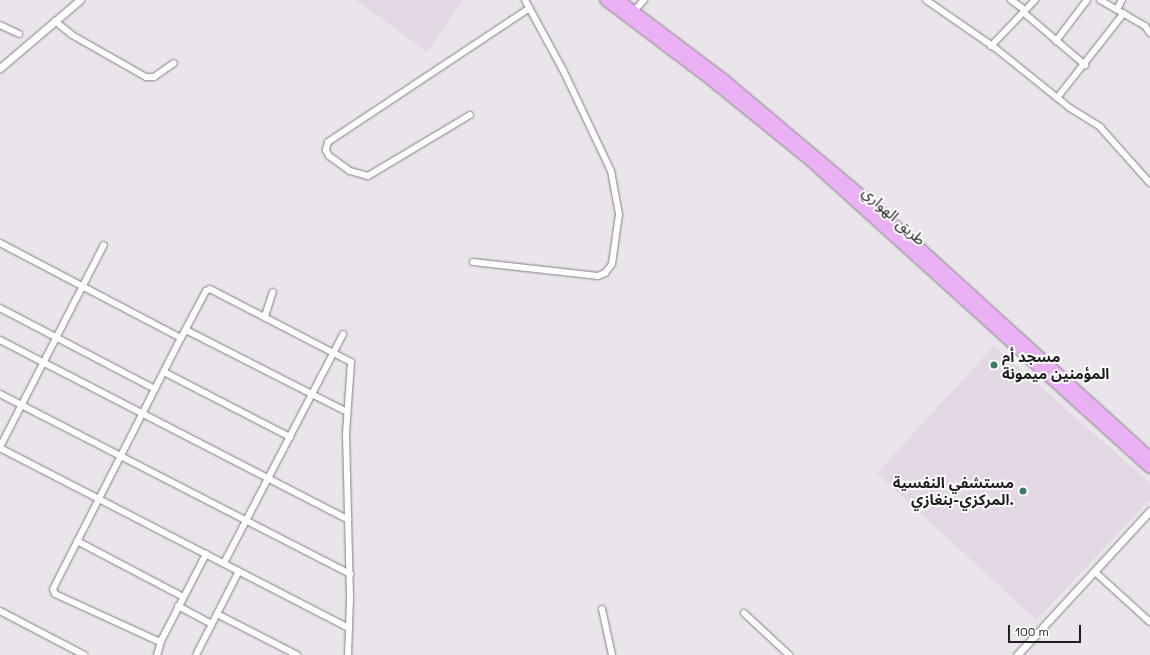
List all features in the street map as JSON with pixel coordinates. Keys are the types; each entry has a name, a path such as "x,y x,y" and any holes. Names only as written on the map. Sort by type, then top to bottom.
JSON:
{"highway":[{"name":"طريق الهواري","path":"605,0 712,81 870,207 1150,468"},
{"name":"طريق الهواري","path":"619,0 732,86 1150,457"}],"street":[{"path":"0,68 80,0"},
{"path":"473,262 598,276 605,273 612,264 619,214 611,171 563,70 525,0"},
{"path":"634,11 644,0"},
{"path":"926,0 991,46 1057,98 1100,127 1150,183"},
{"path":"1011,0 1085,65"},
{"path":"991,46 1035,0"},
{"path":"1056,41 1086,0"},
{"path":"1100,0 1145,26 1150,33"},
{"path":"1117,9 1122,0"},
{"path":"470,115 368,176 350,171 329,156 326,150 328,142 530,8"},
{"path":"1057,98 1085,65 1124,13"},
{"path":"55,21 72,35 146,77 154,77 174,63"},
{"path":"0,25 19,34"},
{"path":"0,243 181,338"},
{"path":"104,244 0,447 350,628"},
{"path":"160,642 53,592 53,588 181,338 206,291 210,289 334,351 351,362 347,412 350,574 350,628 348,655"},
{"path":"265,316 273,292"},
{"path":"0,308 155,389"},
{"path":"186,330 347,412"},
{"path":"224,563 343,334"},
{"path":"0,340 348,520"},
{"path":"164,372 290,437"},
{"path":"0,394 350,574"},
{"path":"1017,655 1150,511"},
{"path":"77,541 183,597"},
{"path":"158,655 160,642 206,554"},
{"path":"196,655 239,571"},
{"path":"1095,572 1150,622"},
{"path":"178,606 212,624"},
{"path":"602,609 612,655"},
{"path":"0,612 84,655"},
{"path":"744,613 785,654"},
{"path":"217,614 297,655"}],"shaded area":[{"path":"356,0 463,0 427,52"},
{"name":"مستشفي النفسية المركزي-بنغازي.","path":"994,346 1150,483 1150,500 1036,620 877,473"}],"place":[{"name":"مسجد أم المؤمنين ميمونة","path":"994,365"},
{"name":"مستشفي النفسية المركزي-بنغازي.","path":"1023,491"}]}
